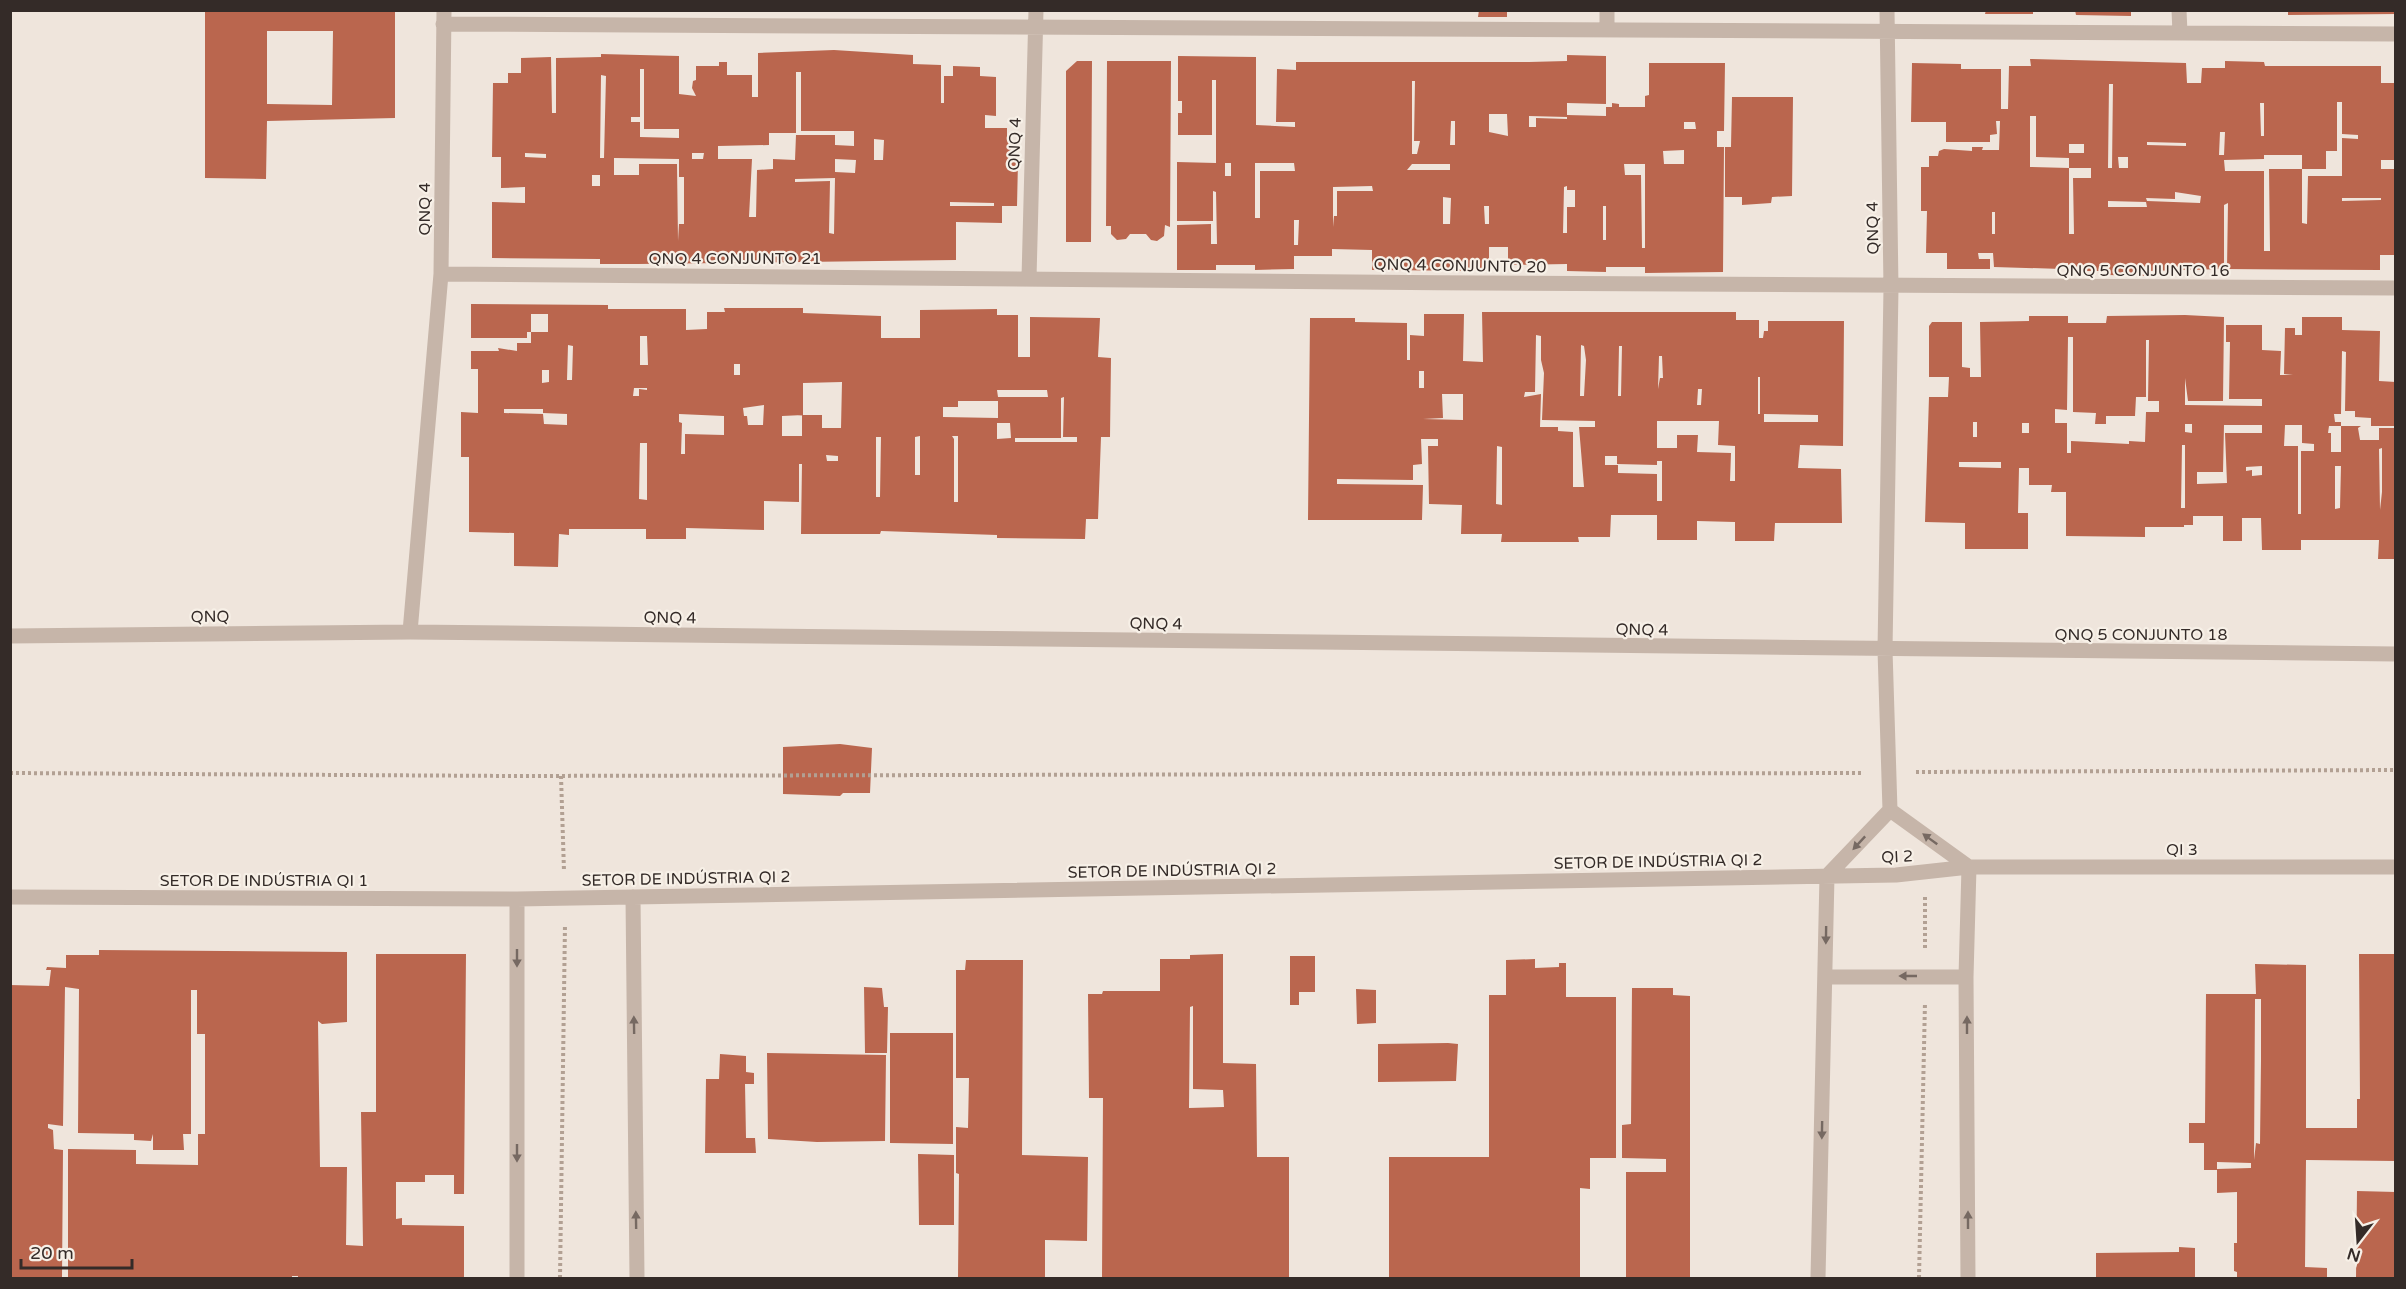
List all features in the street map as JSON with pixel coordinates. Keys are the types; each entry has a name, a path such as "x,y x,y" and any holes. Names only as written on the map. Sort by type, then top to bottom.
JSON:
{"street":[{"path":"1607,10 1607,28"},
{"name":"QNQ 4","path":"443,17 441,274 410,632 1885,650 1891,288 1887,10"},
{"path":"2180,10 2180,33"},
{"path":"443,17 1036,18 1607,28 2396,34"},
{"name":"QNQ 4","path":"1029,278 1036,18"},
{"name":"QNQ 4 CONJUNTO 21","path":"441,274 1029,278"},
{"name":"QNQ 4 CONJUNTO 20","path":"1029,278 1891,288"},
{"name":"QNQ 5 CONJUNTO 16","path":"1891,288 2396,288"},
{"name":"QNQ","path":"10,636 410,632"},
{"path":"1818,1278 1827,876 1890,810 1885,650"},
{"name":"QNQ 5 CONJUNTO 18","path":"1885,650 2396,654"},
{"path":"1890,810 1969,867 1966,977 1968,1278"},
{"name":"QI 3","path":"1969,867 2396,867"},
{"name":"QI 2","path":"1827,876 1924,872 1969,867"},
{"name":"SETOR DE INDÚSTRIA QI 2","path":"517,899 1827,876"},
{"name":"SETOR DE INDÚSTRIA QI 1","path":"10,897 517,899"},
{"path":"633,897 637,1278"},
{"path":"517,899 517,1278"},
{"path":"1825,977 1966,977"}],"path":[{"path":"10,773 561,776 2396,770"},
{"path":"560,1278 566,898 561,776"},
{"path":"1919,1278 1925,976 1924,872"}],"building":[{"path":"205,10 395,10 395,118 267,121 266,179 205,178","holes":["267,31 333,31 332,105 267,104"]},
{"path":"1479,10 1507,10 1507,17 1478,17"},
{"path":"1986,10 2033,10 2033,14 1985,14"},
{"path":"2075,10 2131,10 2131,16 2076,15"},
{"path":"2288,10 2396,10 2396,14 2288,15"},
{"path":"834,50 913,55 913,64 941,65 941,103 944,103 944,76 953,76 953,66 980,67 980,76 996,77 996,116 985,115 985,128 1007,128 1007,141 1011,142 1011,161 1018,161 1017,206 1002,206 1002,223 956,222 956,260 600,264 600,259 492,258 492,202 525,203 525,187 501,188 501,157 492,157 493,83 508,83 508,73 521,73 521,58 551,57 552,113 556,113 556,58 601,57 601,54 679,56 679,94 696,96 692,88 693,81 696,80 696,66 719,66 719,62 727,62 727,75 752,75 752,97 758,97 758,53","holes":["640,69 644,69 644,129 679,129 679,138 640,137 640,122 631,122 631,117 640,117","796,72 801,72 801,131 854,131 854,146 835,145 835,135 796,135 795,160 773,159 773,169 757,170 756,217 749,217 752,159 718,159 718,146 769,145 769,133 796,133","601,75 606,76 604,158 600,158","874,139 884,140 883,160 874,160","525,153 546,154 546,158 525,157","692,153 704,153 703,159 692,159","614,158 679,159 679,177 684,177 684,224 679,224 678,241 677,164 639,164 639,175 614,175","835,159 856,160 855,173 835,172","592,175 600,175 600,186 592,186","835,178 834,234 829,233 830,181 795,182 795,179","950,202 994,203 994,206 950,206"]},
{"path":"1567,55 1606,56 1606,104 1567,103 1567,115 1606,116 1606,107 1612,107 1612,103 1619,104 1619,107 1645,107 1645,96 1649,95 1649,63 1725,63 1724,131 1717,131 1717,147 1724,147 1723,272 1645,273 1645,267 1606,267 1606,272 1567,271 1567,264 1508,265 1508,247 1489,247 1489,271 1372,270 1372,250 1332,249 1332,256 1294,256 1294,269 1255,270 1255,265 1216,265 1216,270 1177,270 1177,225 1211,224 1211,244 1217,244 1216,192 1213,191 1213,221 1177,221 1177,162 1216,163 1216,80 1212,80 1212,135 1178,135 1178,113 1182,113 1182,101 1178,101 1178,56 1256,57 1256,125 1295,127 1295,122 1276,122 1277,69 1296,70 1296,62 1567,61","holes":["1412,81 1415,81 1414,141 1420,141 1417,154 1412,154","1489,114 1507,114 1508,136 1489,132","1529,116 1567,117 1567,119 1536,118 1536,127 1529,127","1451,121 1455,121 1455,145 1450,145","1684,122 1695,122 1696,129 1684,129","1684,150 1684,164 1664,164 1663,151","1225,163 1231,163 1231,176 1225,176","1255,163 1294,163 1295,171 1260,171 1260,218 1255,218","1412,164 1450,164 1450,170 1407,170","1624,164 1645,164 1645,248 1642,248 1641,175 1625,175","1372,186 1373,191 1337,191 1337,216 1334,216 1333,227 1333,187","1567,186 1567,190 1575,190 1575,207 1567,207 1567,233 1563,233 1564,187","1443,197 1451,198 1450,224 1443,224","1484,206 1489,206 1489,224 1485,224","1603,206 1606,206 1606,240 1603,240","1294,220 1299,220 1298,245 1294,245"]},
{"path":"2030,59 2186,63 2187,83 2201,83 2202,68 2225,68 2225,61 2264,62 2265,66 2381,66 2381,83 2396,83 2396,160 2381,160 2381,169 2396,169 2396,255 2380,255 2380,270 2227,269 2228,203 2224,205 2224,269 2147,271 2146,276 2108,275 2108,271 2069,271 2068,263 2062,263 2062,269 1994,267 1993,253 1978,253 1979,259 1990,259 1990,269 1947,269 1947,253 1926,253 1927,211 1921,211 1921,167 1929,167 1929,156 1938,156 1939,151 1944,149 1972,151 1972,147 1983,147 1982,150 1999,150 2000,121 1996,121 1997,134 1990,135 1990,142 1946,142 1946,122 1911,122 1912,63 1961,64 1961,69 2001,69 2001,109 2008,109 2009,66 2031,66","holes":["2109,84 2113,84 2112,168 2108,168","2337,102 2342,102 2342,134 2358,135 2358,139 2342,138 2342,176 2308,176 2307,224 2302,223 2302,169 2326,169 2326,151 2337,151","2260,103 2264,103 2264,136 2261,136","2030,116 2036,116 2036,157 2069,158 2069,168 2030,167","2220,132 2225,132 2224,155 2219,155","2147,142 2186,143 2186,146 2147,145","2069,144 2084,144 2084,153 2069,153","2264,155 2302,155 2302,169 2269,169 2270,251 2264,251 2264,171 2225,171 2224,160 2264,159","2118,157 2128,157 2128,168 2119,168","2069,168 2091,168 2091,178 2073,178 2074,234 2069,234","2175,192 2201,196 2200,203 2147,201 2146,198 2175,199","2342,198 2381,198 2381,200 2342,201","2108,201 2146,202 2147,207 2108,207","1992,212 1995,212 1995,234 1992,234"]},
{"path":"1077,61 1092,61 1091,242 1066,242 1066,71"},
{"path":"1107,61 1171,61 1170,227 1165,225 1164,236 1157,241 1151,240 1146,234 1130,234 1126,239 1117,240 1111,234 1111,226 1106,226"},
{"path":"1732,97 1793,97 1792,196 1772,197 1771,203 1742,205 1742,197 1725,197 1725,147 1731,147"},
{"path":"471,304 608,305 608,309 686,309 686,330 707,329 707,312 725,312 724,308 803,308 803,313 881,316 881,338 920,338 920,310 997,309 997,315 1018,315 1018,357 1030,357 1030,317 1100,318 1098,357 1111,358 1110,437 1101,437 1098,519 1086,519 1085,539 997,538 997,535 881,531 880,534 801,534 802,464 799,464 799,502 764,501 764,530 686,528 686,539 646,539 646,529 569,529 569,535 559,534 558,567 514,566 514,533 469,532 469,457 461,457 461,412 478,413 478,369 471,369 471,351 499,351 498,348 517,351 517,343 531,343 531,332 527,332 527,338 471,338","holes":["531,314 548,314 548,332 531,332","640,336 647,336 648,365 640,365","568,345 573,346 572,380 567,380","734,364 740,364 740,375 734,375","542,370 549,370 549,382 542,383","842,382 841,428 822,428 822,415 803,415 803,383","634,388 647,388 647,390 639,389 639,396 633,396","997,390 1047,390 1048,397 998,397","1064,397 1063,437 1077,437 1077,442 1015,442 1015,438 1061,438 1061,398","958,401 998,401 998,418 943,417 943,407 958,407","764,405 763,425 748,425 747,416 744,416 743,408","504,409 543,409 543,413 567,414 567,425 544,424 543,414 504,413","679,414 724,416 724,435 685,434 685,454 681,454 682,423 679,422","802,415 802,436 782,436 782,416","997,423 1010,423 1011,438 997,439","920,436 920,475 915,475 915,437","952,436 958,436 958,502 954,502 954,439","876,437 881,437 880,497 876,497","640,443 647,443 647,500 639,499","826,455 838,456 838,461 827,461"]},
{"path":"1482,312 1736,312 1736,320 1759,320 1759,338 1763,338 1764,331 1768,331 1768,321 1844,321 1843,446 1800,445 1798,468 1841,469 1842,523 1775,523 1774,541 1735,541 1735,522 1697,521 1697,540 1657,540 1657,515 1611,515 1610,537 1578,537 1579,542 1501,542 1502,534 1461,534 1462,505 1429,504 1428,446 1438,446 1438,439 1421,439 1422,464 1413,465 1413,480 1337,479 1337,484 1423,485 1422,520 1308,520 1310,318 1355,318 1355,322 1407,323 1407,360 1410,360 1410,335 1424,336 1424,314 1464,314 1463,361 1483,362","holes":["1536,335 1541,336 1541,360 1544,373 1542,420 1595,421 1595,427 1579,427 1584,487 1573,487 1573,432 1558,431 1558,427 1540,427 1541,394 1524,397 1525,392 1535,392","1581,345 1584,346 1586,360 1584,396 1580,396","1619,346 1622,346 1621,396 1618,396","1659,356 1662,356 1663,378 1660,378 1658,389","1419,371 1424,371 1424,388 1419,388","1758,377 1760,377 1760,414 1758,414","1698,389 1702,389 1701,405 1697,405","1442,394 1463,394 1463,420 1423,419 1443,418","1764,414 1818,415 1818,422 1764,422","1657,421 1719,421 1718,445 1735,446 1735,481 1730,481 1731,453 1697,452 1698,435 1677,435 1677,448 1657,448","1497,446 1502,447 1502,505 1496,504","1605,456 1617,456 1617,464 1657,465 1657,461 1662,461 1662,501 1657,501 1657,474 1618,473 1618,465 1605,465"]},
{"path":"2029,316 2068,316 2068,323 2106,323 2107,316 2224,317 2223,401 2188,401 2185,378 2185,405 2262,406 2262,399 2229,399 2230,342 2226,342 2226,325 2262,325 2262,350 2281,351 2280,375 2293,375 2284,374 2285,328 2295,328 2295,335 2302,335 2302,317 2342,317 2342,330 2380,331 2379,381 2396,382 2396,426 2371,426 2371,418 2355,417 2355,411 2345,411 2346,352 2342,351 2341,414 2334,414 2335,422 2341,422 2341,426 2361,426 2358,428 2360,440 2379,440 2379,428 2396,428 2396,559 2378,559 2379,540 2301,540 2301,550 2262,550 2261,518 2242,518 2242,541 2223,541 2223,516 2193,516 2193,525 2184,525 2184,527 2145,527 2145,537 2066,536 2066,492 2051,492 2052,485 2029,485 2029,468 2019,468 2018,513 2028,513 2028,549 1965,549 1965,523 1925,522 1929,397 1948,397 1949,377 1929,377 1929,326 1932,322 1962,322 1962,367 1970,368 1970,377 1981,377 1980,322 2029,321","holes":["2068,337 2073,337 2073,412 2096,413 2095,424 2106,424 2106,416 2135,416 2136,397 2146,397 2146,340 2149,340 2148,401 2159,401 2159,412 2146,412 2145,442 2129,441 2129,444 2071,441 2071,453 2067,453 2067,423 2055,423 2055,409 2067,410","1973,422 1977,422 1977,437 1973,437","2022,423 2029,423 2029,433 2022,433","2185,424 2192,424 2192,433 2185,432","2224,425 2262,425 2262,433 2225,433 2227,483 2197,484 2197,472 2223,472","2285,425 2302,425 2302,443 2314,444 2314,451 2301,451 2301,514 2298,514 2298,446 2284,446","2329,426 2341,426 2341,452 2331,452","2182,445 2185,445 2185,508 2181,508","2382,448 2380,510 2379,449","1959,462 2001,462 2001,468 1959,467","2262,466 2262,475 2252,476 2252,470 2246,471 2246,467","2335,466 2341,466 2340,508 2335,509"]},
{"path":"840,744 872,748 870,793 843,793 840,796 783,794 783,747"},
{"path":"99,950 347,952 347,1022 322,1024 318,1021 320,1167 347,1167 346,1245 363,1246 361,1112 376,1112 376,954 466,954 464,1194 454,1194 454,1175 425,1175 425,1182 396,1182 396,1219 402,1218 402,1225 464,1226 464,1278 298,1278 298,1276 292,1276 292,1278 68,1278 68,1149 136,1150 136,1164 198,1165 198,1134 205,1134 205,1034 197,1034 197,990 191,990 191,1134 183,1134 184,1150 153,1150 153,1134 151,1141 134,1140 134,1134 78,1133 79,989 65,987 63,1126 48,1124 48,1128 53,1130 54,1149 63,1150 62,1278 10,1278 10,985 49,986 51,970 46,970 47,967 66,968 66,955 99,955"},
{"path":"1223,954 1223,1063 1256,1064 1257,1157 1289,1157 1289,1278 1102,1278 1103,1098 1089,1098 1088,994 1102,994 1103,991 1160,991 1160,959 1190,959 1190,955","holes":["1193,1006 1193,1089 1223,1090 1224,1107 1189,1108 1190,1007"]},
{"path":"2359,954 2396,954 2396,1161 2306,1160 2305,1267 2327,1268 2327,1278 2237,1278 2237,1272 2234,1271 2234,1243 2237,1243 2237,1192 2217,1193 2217,1170 2204,1170 2204,1143 2189,1143 2189,1123 2205,1123 2206,994 2256,994 2255,964 2306,965 2306,1128 2357,1128 2357,1099 2360,1099","holes":["2255,999 2261,999 2261,1061 2260,1144 2256,1143 2254,1160","2217,1162 2251,1163 2251,1168 2217,1169"]},
{"path":"1290,956 1315,956 1315,992 1299,992 1299,1005 1290,1005"},
{"path":"1535,959 1535,968 1559,967 1559,963 1566,963 1566,997 1616,997 1616,1158 1590,1158 1590,1189 1580,1188 1580,1278 1389,1278 1389,1157 1489,1157 1489,995 1506,995 1506,960"},
{"path":"966,960 1023,960 1022,1155 1088,1157 1087,1241 1045,1240 1045,1278 958,1278 959,1174 956,1173 956,1127 968,1128 969,1078 956,1078 956,970 965,970"},
{"path":"864,987 882,988 884,1007 888,1007 887,1053 865,1053"},
{"path":"1632,988 1673,988 1673,995 1690,996 1690,1278 1626,1278 1626,1172 1666,1172 1666,1159 1622,1158 1622,1125 1631,1124"},
{"path":"1356,989 1376,990 1376,1023 1357,1024"},
{"path":"890,1033 953,1033 953,1144 890,1143"},
{"path":"1378,1044 1458,1044 1456,1081 1378,1082"},
{"path":"767,1053 886,1055 885,1141 817,1142 768,1139"},
{"path":"720,1054 746,1056 746,1072 754,1073 754,1084 745,1084 746,1138 755,1138 756,1153 705,1153 706,1079 719,1079"},
{"path":"918,1154 954,1155 954,1225 919,1225"},
{"path":"2357,1191 2396,1192 2396,1278 2356,1278"},
{"path":"2179,1247 2195,1248 2195,1278 2096,1278 2096,1253 2179,1252"}]}
